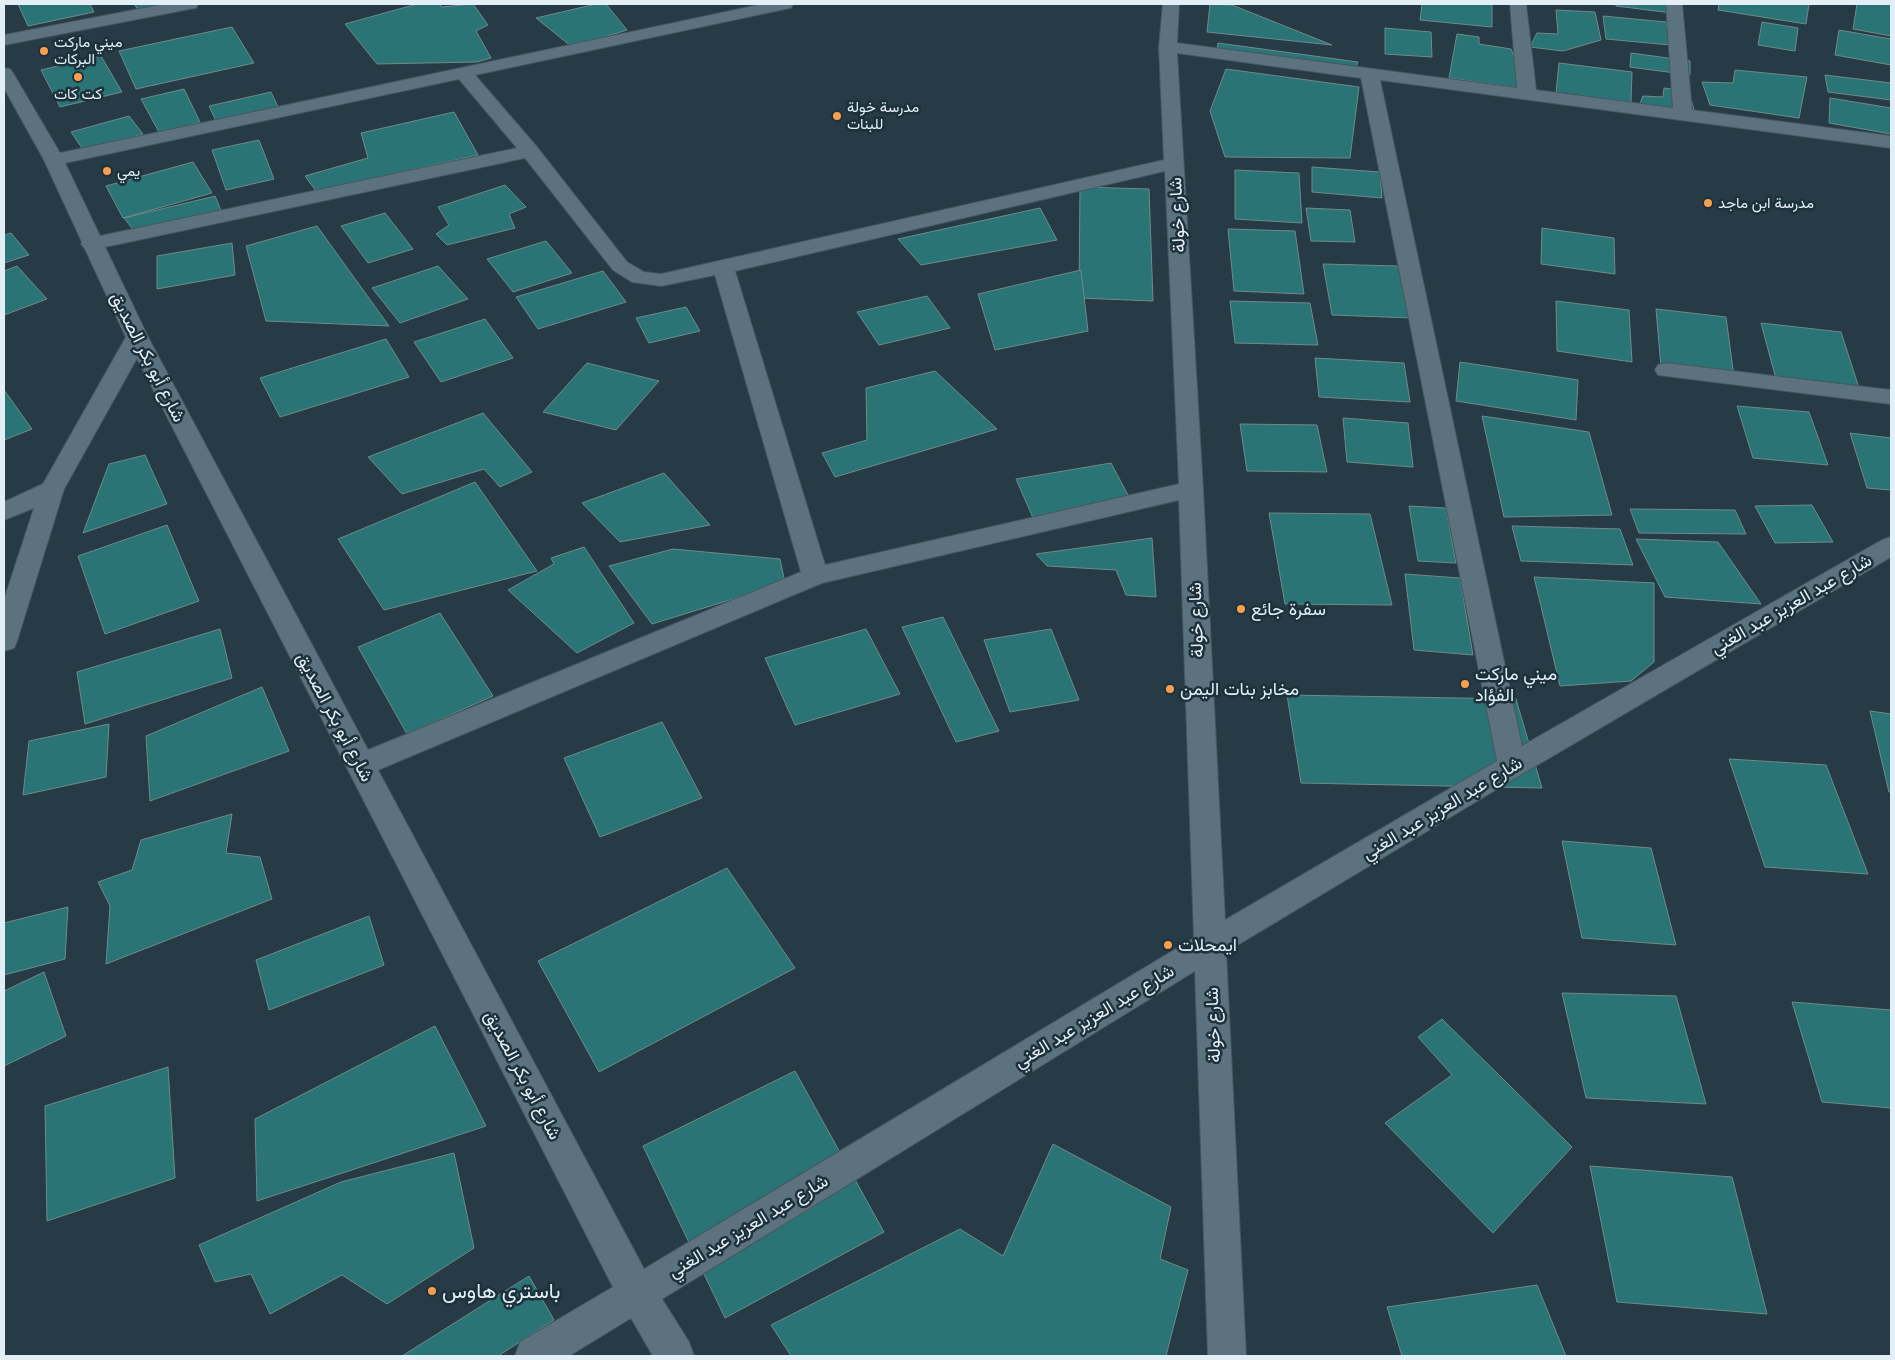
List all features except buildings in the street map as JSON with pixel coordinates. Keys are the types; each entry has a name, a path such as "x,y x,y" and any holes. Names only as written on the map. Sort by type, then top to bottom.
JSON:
{"street":[{"path":"4,40 190,4"},
{"path":"54,160 782,4"},
{"name":"شارع خولة","path":"1171,4 1168,47 1191,489 1227,1356"},
{"path":"1518,4 1527,93"},
{"path":"1674,4 1683,114"},
{"path":"1168,47 1891,142"},
{"path":"1369,72 1512,766"},
{"name":"شارع أبو بكر الصديق","path":"4,73 54,160 137,337 637,1294 675,1356"},
{"path":"464,73 530,151 620,266 639,278 661,280 723,267 1175,163"},
{"path":"92,244 530,151"},
{"path":"723,267 815,576"},
{"path":"4,641 52,489 137,337"},
{"path":"1666,370 1891,397"},
{"path":"4,512 52,489"},
{"path":"360,764 815,576 1191,489"},
{"name":"شارع عبد العزيز عبد الغني","path":"534,1356 1210,945 1512,766 1891,546"}],"place":[{"name":"ميني ماركت البركات","path":"44,51"},
{"name":"كت كات","path":"78,77"},
{"name":"مدرسة خولة للبنات","path":"837,116"},
{"name":"يمي","path":"107,171"},
{"name":"مدرسة ابن ماجد","path":"1708,203"},
{"name":"سفرة جائع","path":"1241,609"},
{"name":"ميني ماركت الفؤاد","path":"1465,684"},
{"name":"مخابز بنات اليمن","path":"1170,689"},
{"name":"ايمحلات","path":"1168,945"},
{"name":"باستري هاوس","path":"432,1291"}]}
